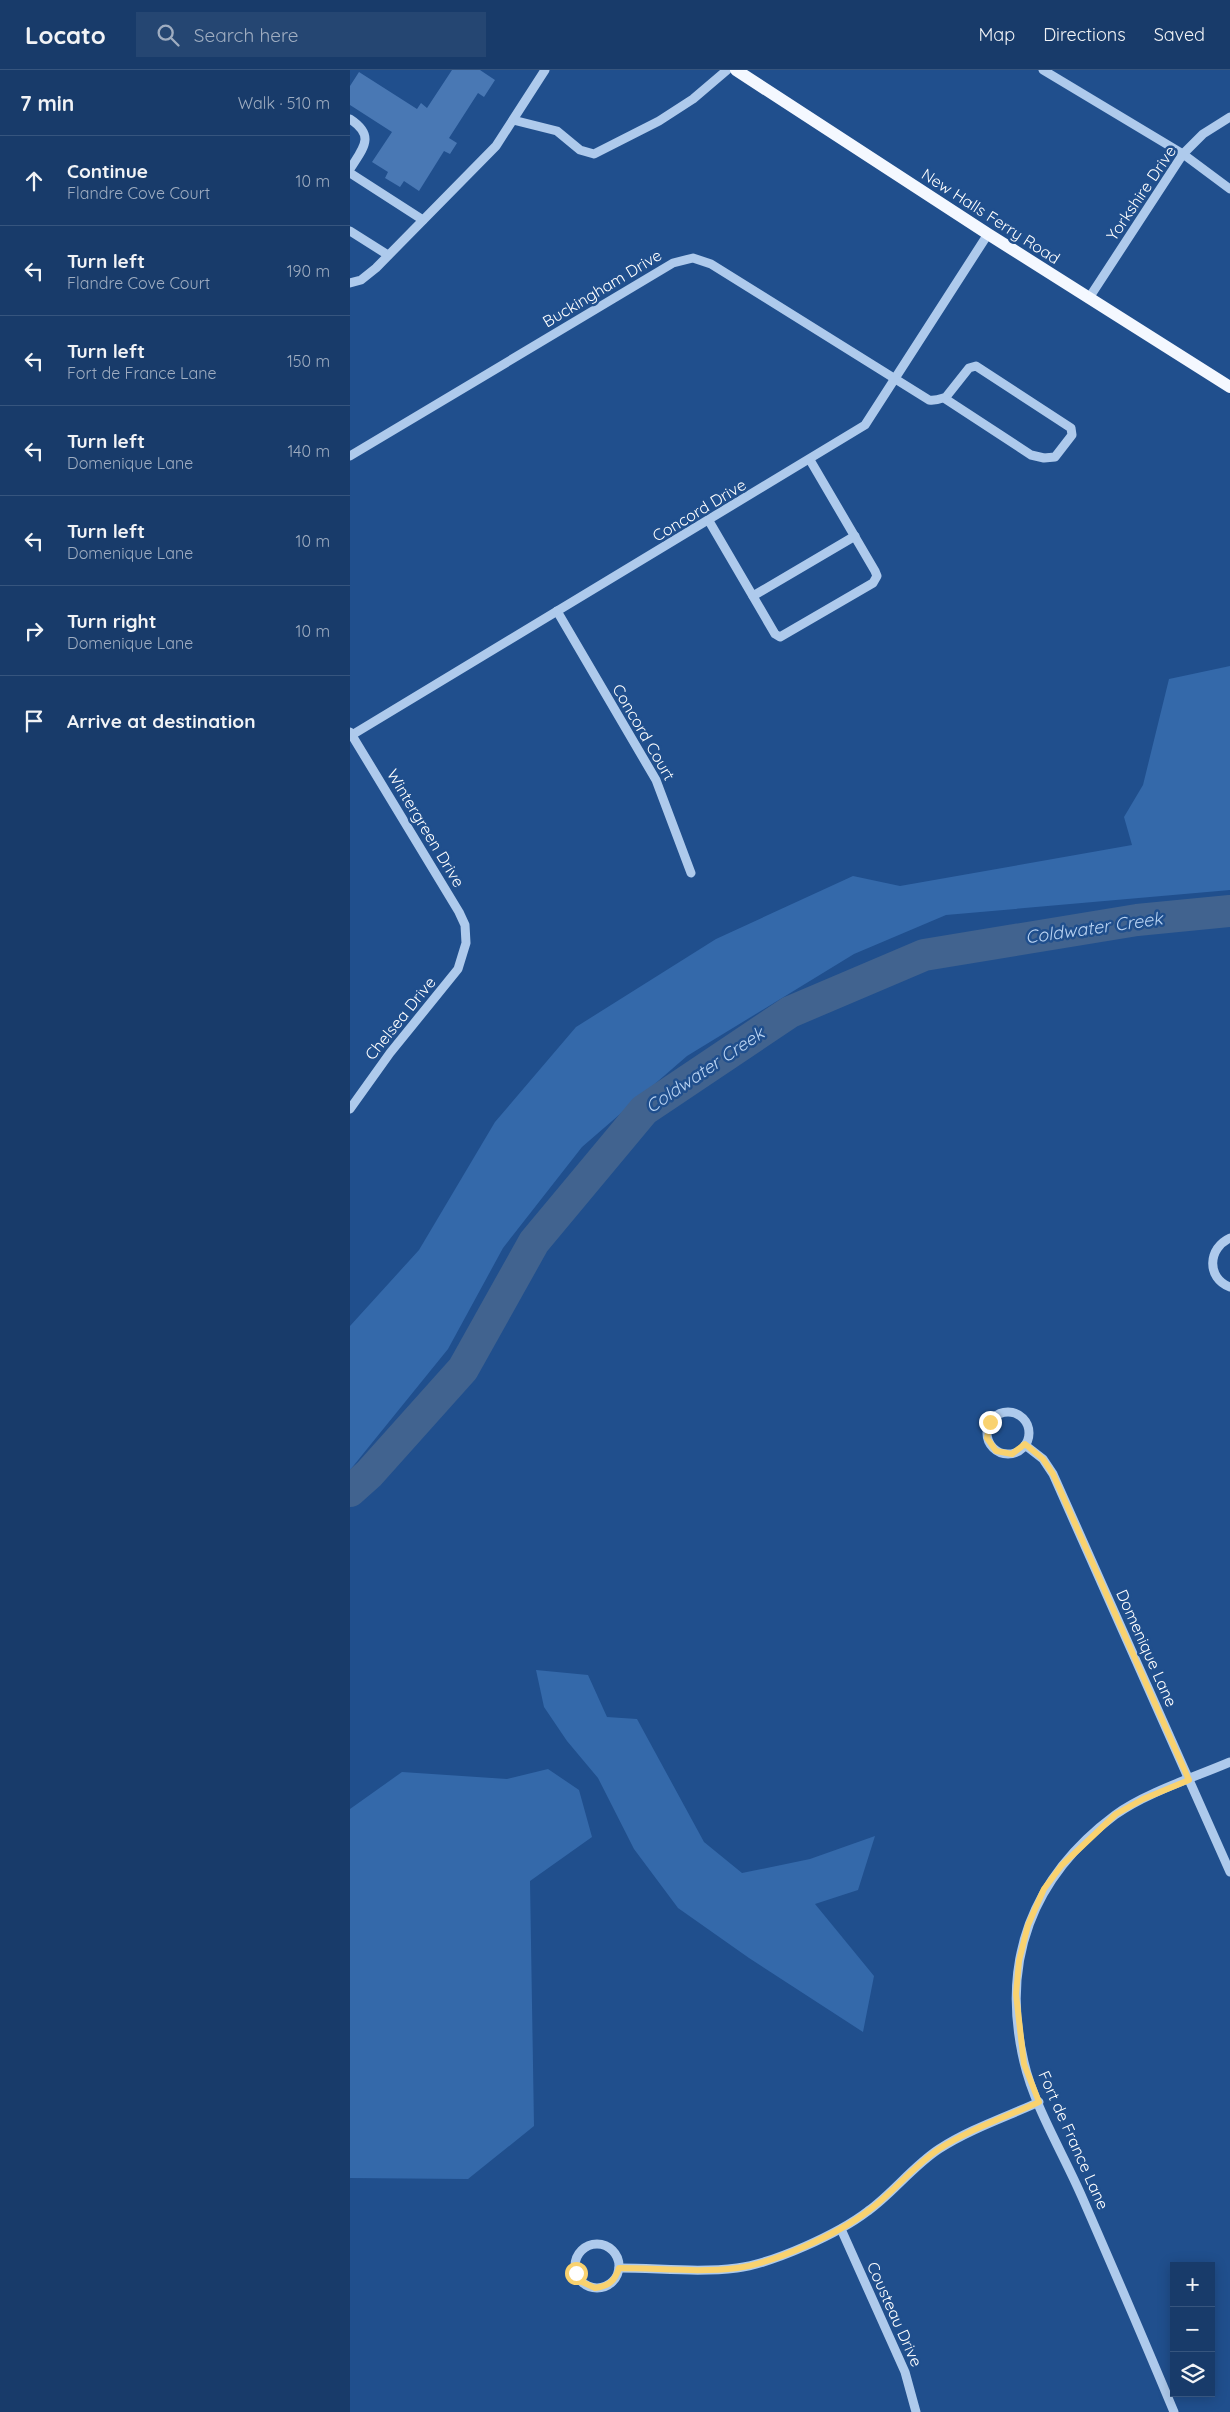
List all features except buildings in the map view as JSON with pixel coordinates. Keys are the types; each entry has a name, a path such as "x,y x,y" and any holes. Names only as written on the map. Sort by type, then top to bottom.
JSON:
{"main road":[{"name":"New Halls Ferry Road","path":"736,70 1230,388"}],"street":[{"path":"350,283 361,280 388,256 496,146 545,70"},
{"path":"513,120 557,131 580,150 594,154 660,121 693,99 727,70"},
{"path":"1042,70 1183,154 1230,189"},
{"name":"Yorkshire Drive","path":"1089,298 1183,154 1203,134 1230,117"},
{"path":"350,119 359,125 366,134 365,145 350,169"},
{"path":"350,173 424,220"},
{"path":"350,232 388,256"},
{"name":"Concord Drive","path":"351,733 710,521 865,425 988,234"},
{"name":"Buckingham Drive","path":"350,456 673,263 693,258 711,264 929,400 944,398"},
{"path":"972,366 980,367 1073,431 1059,454 1050,458 1026,452 944,398 950,395 969,368 972,366"},
{"path":"710,521 775,634 780,637 876,581 878,576 810,460"},
{"path":"753,596 855,536"},
{"name":"Concord Court","path":"557,611 656,780 691,873"},
{"name":"Wintergreen Drive","path":"351,733 459,912 465,926 466,943"},
{"name":"Chelsea Drive","path":"350,1109 390,1053 458,969 466,943"},
{"path":"1230,1238 1222,1242 1214,1253 1211,1265 1218,1280 1230,1287"},
{"path":"1003,1412 1019,1415 1028,1429 1025,1444 1012,1454 996,1451 987,1438 990,1422 1003,1412"},
{"name":"Domenique Lane","path":"1025,1444 1043,1459 1053,1474 1230,1872"},
{"name":"Fort de France Lane","path":"1174,2412 1024,2064 1016,1994 1019,1961 1028,1925 1044,1889 1062,1865 1116,1814 1143,1799 1230,1762"},
{"path":"619,2268 737,2268 767,2261 841,2229 868,2212 938,2149 970,2132 1039,2102"},
{"name":"Cousteau Drive","path":"841,2229 905,2372 916,2412"},
{"path":"599,2244 614,2251 619,2268 617,2276 611,2283 595,2288 580,2281 576,2273 575,2264 582,2249 599,2244"}],"shaded area":[{"path":"1230,666 1230,890 946,915 854,954 687,1056 582,1147 503,1248 448,1349 350,1470 350,1326 419,1250 495,1122 576,1027 716,939 853,876 900,886 1132,845 1124,817 1143,785 1169,679"},
{"path":"536,1670 588,1675 607,1717 637,1719 704,1842 742,1873 810,1859 875,1836 858,1890 815,1904 874,1976 863,2032 749,1958 678,1908 634,1849 598,1778 567,1741 544,1707"},
{"path":"548,1769 579,1790 592,1837 530,1881 534,2126 468,2179 350,2178 350,1809 402,1772 507,1779"}],"waterway":[{"name":"Coldwater Creek","path":"350,1491 369,1474 463,1369 534,1242 644,1110 790,1012 924,955 1137,920 1230,911"}],"route":[{"path":"576,2273 580,2281 587,2286 595,2288 604,2287 611,2283 617,2276 619,2268 706,2270 737,2268 767,2261 841,2229 868,2212 938,2149 970,2132 1039,2102 1024,2064 1016,1994 1019,1961 1028,1925 1044,1889 1062,1865 1116,1814 1143,1799 1189,1780 1053,1474 1043,1459 1025,1444 1020,1450 1012,1454 996,1451 990,1445 987,1438 987,1429 990,1422"}]}
